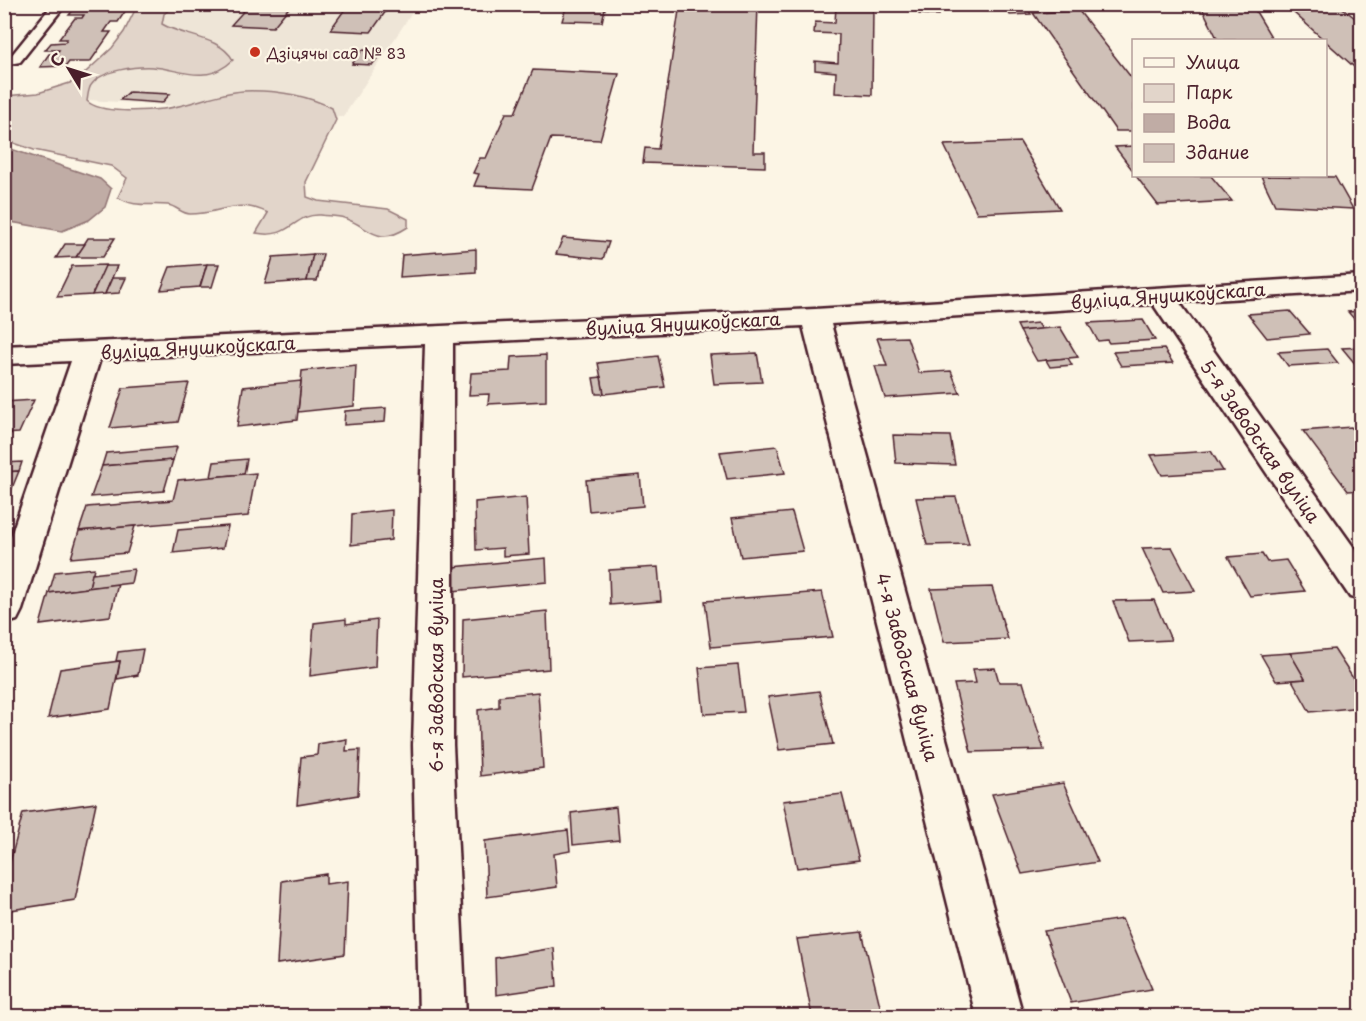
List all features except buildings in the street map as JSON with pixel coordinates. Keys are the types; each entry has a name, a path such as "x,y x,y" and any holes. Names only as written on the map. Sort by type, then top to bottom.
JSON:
{"street":[{"name":"вуліца Янушкоўскага","path":"4,355 815,317 1362,283"},
{"name":"5-я Заводская вуліца","path":"1161,296 1362,587"},
{"name":"4-я Заводская вуліца","path":"815,317 1000,1017"},
{"name":"6-я Заводская вуліца","path":"439,334 433,745 443,1017"},
{"path":"4,610 88,352"}],"lane":[{"path":"4,62 15,59 60,4"}],"shaded area":[{"name":"Дзіцячы сад № 83","path":"176,5 417,5 343,117 74,99"}],"green space":[{"path":"138,4 175,5 164,14 162,24 210,41 227,52 233,60 220,70 208,74 191,74 146,67 111,72 92,84 87,101 112,110 163,109 233,92 254,91 289,94 322,103 332,108 336,120 306,182 307,197 318,201 388,209 408,219 408,227 388,236 381,236 344,218 312,215 277,233 256,233 268,213 256,208 237,206 190,214 168,205 129,203 118,197 127,178 111,166 34,150 5,140 5,96 38,93 76,81 112,48 124,32"}],"water":[{"path":"5,147 100,179 111,189 105,207 89,220 62,231 5,221"}],"place":[{"name":"Дзіцячы сад № 83","path":"255,52"}]}
